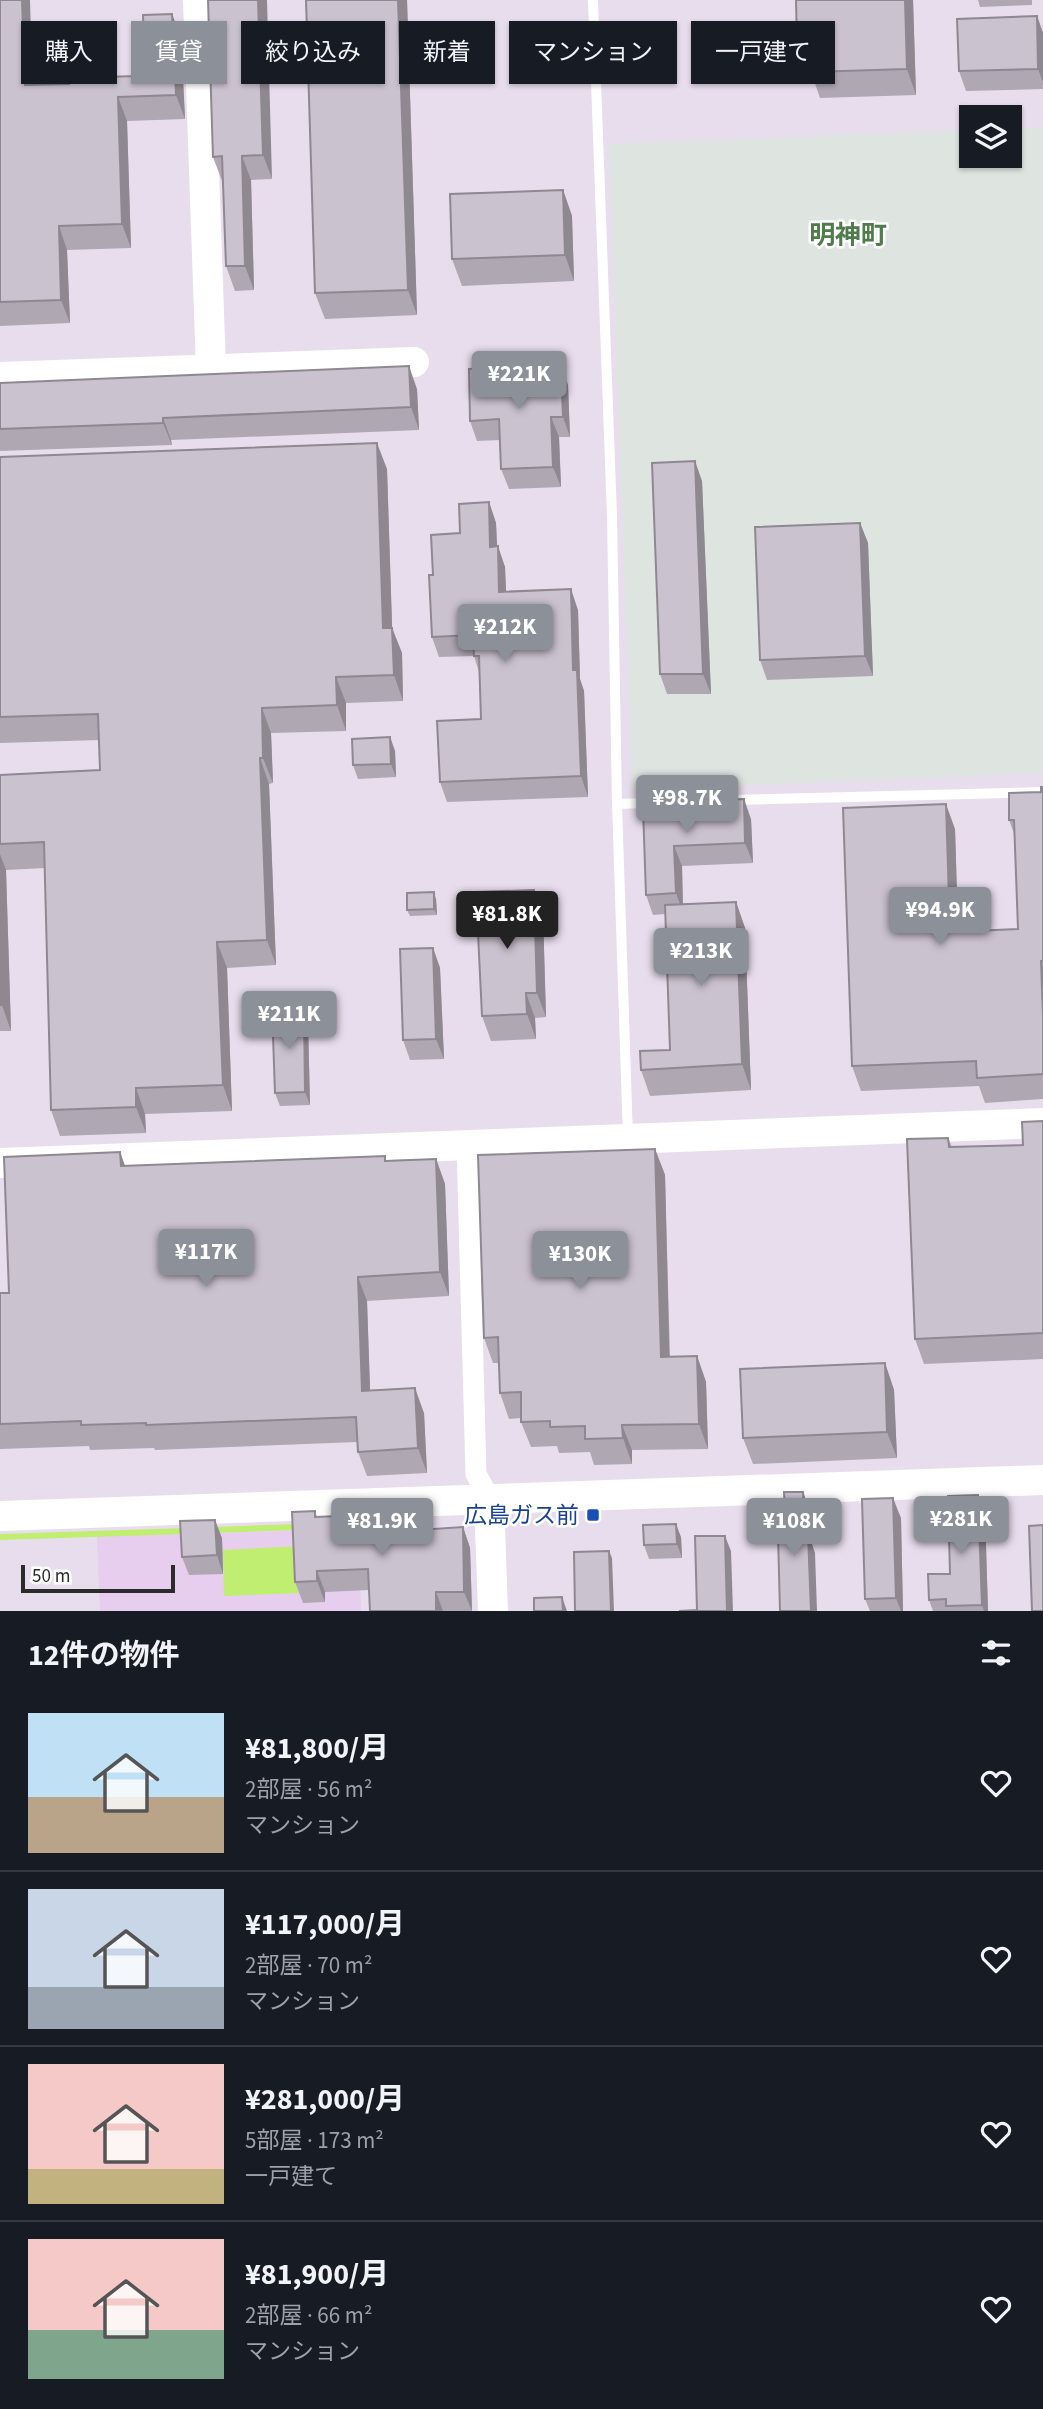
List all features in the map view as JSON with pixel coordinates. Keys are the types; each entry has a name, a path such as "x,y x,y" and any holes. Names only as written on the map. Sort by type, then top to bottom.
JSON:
{"street":[{"path":"198,0 211,369"},
{"path":"0,377 414,362"},
{"path":"0,1163 1043,1123"},
{"path":"467,1145 476,1474 489,1498 493,1611"},
{"path":"0,1516 1043,1480"}],"lane":[{"path":"593,0 612,517 617,804 628,1139"},
{"path":"727,800 1043,792"},
{"path":"617,804 713,801"}],"shaded area":[{"path":"1043,127 1043,773 632,790 609,144 959,130 959,168 1022,168 1022,128"},
{"path":"359,1529 361,1611 100,1611 97,1536"},
{"path":"300,1546 302,1593 224,1596 223,1550"}],"building":[{"path":"0,0 22,0 21,84 117,84 117,77 131,76 131,84 175,84 176,95 118,97 122,224 59,226 61,300 0,302"},
{"path":"208,0 258,0 259,21 241,21 241,84 261,84 263,155 242,156 245,266 226,266 222,156 213,157 211,84 227,84 227,21 209,21"},
{"path":"306,0 398,0 408,290 315,293 309,84 385,84 385,21 307,21"},
{"path":"796,0 905,0 907,69 835,71 835,21 796,21"},
{"path":"172,14 172,21 143,21 143,15"},
{"path":"1037,16 1038,69 959,71 957,19"},
{"path":"563,190 565,255 452,259 450,194"},
{"path":"561,365 563,417 551,417 553,467 501,469 499,419 470,421 469,369"},
{"path":"409,366 411,407 163,418 163,423 0,429 0,383"},
{"path":"377,443 383,628 392,628 394,675 336,677 337,705 262,708 263,758 260,758 267,940 217,942 223,1085 136,1088 136,1107 51,1110 44,842 0,844 0,775 100,770 98,714 0,717 0,457"},
{"path":"695,461 703,674 660,674 652,463"},
{"path":"489,502 490,547 498,546 499,592 571,589 573,670 577,670 581,776 440,782 437,721 481,719 479,656 474,656 473,635 432,637 429,575 433,575 431,535 460,533 459,504"},
{"path":"860,523 865,656 760,660 755,527"},
{"path":"390,737 391,764 353,765 352,739"},
{"path":"1041,787 1043,1074 977,1078 976,1061 852,1066 843,808 946,804 950,932 1018,929 1014,820 1009,820 1009,793 1041,792"},
{"path":"744,799 745,843 674,846 676,893 646,895 643,808 685,806 685,801"},
{"path":"534,890 537,993 526,993 527,1014 482,1016 476,892"},
{"path":"434,892 434,909 407,910 407,893"},
{"path":"736,902 742,1064 641,1070 640,1051 670,1050 665,905"},
{"path":"433,948 436,1039 403,1040 400,949"},
{"path":"0,958 2,1005 0,1005"},
{"path":"304,1009 305,1092 275,1093 275,1010"},
{"path":"1043,1121 1043,1333 915,1339 907,1139 948,1138 949,1147 1023,1145 1022,1122"},
{"path":"655,1149 661,1357 697,1356 699,1424 622,1425 623,1438 585,1439 585,1426 550,1427 550,1421 521,1422 521,1392 500,1393 498,1337 484,1338 478,1155"},
{"path":"120,1152 121,1166 385,1156 385,1161 436,1159 440,1272 358,1277 362,1391 415,1388 418,1448 358,1452 356,1417 146,1425 81,1425 81,1421 0,1424 0,1293 9,1293 4,1157"},
{"path":"885,1363 887,1432 743,1438 740,1369"},
{"path":"784,1492 803,1492 805,1534 808,1534 811,1611 780,1611 778,1535 786,1535"},
{"path":"978,1495 982,1605 946,1606 946,1599 929,1600 928,1574 950,1574 948,1496"},
{"path":"893,1498 896,1598 865,1599 862,1499"},
{"path":"315,1511 315,1517 388,1511 389,1532 463,1527 464,1592 436,1592 436,1611 370,1611 368,1569 317,1571 317,1581 295,1582 292,1512"},
{"path":"215,1520 217,1555 182,1557 180,1521"},
{"path":"676,1524 677,1544 644,1545 643,1525"},
{"path":"1043,1525 1043,1611 1032,1611 1029,1526"},
{"path":"695,1536 725,1536 727,1611 679,1611 697,1610"},
{"path":"609,1551 611,1611 575,1611 574,1552"},
{"path":"562,1597 563,1611 534,1611 534,1598"}],"waterway":[{"path":"386,1524 430,1523"},
{"path":"211,1530 298,1527"},
{"path":"0,1537 186,1531"}],"place":[{"name":"広島ガス前","path":"593,1515"}],"district":[{"name":"明神町","path":"848,235"}]}
